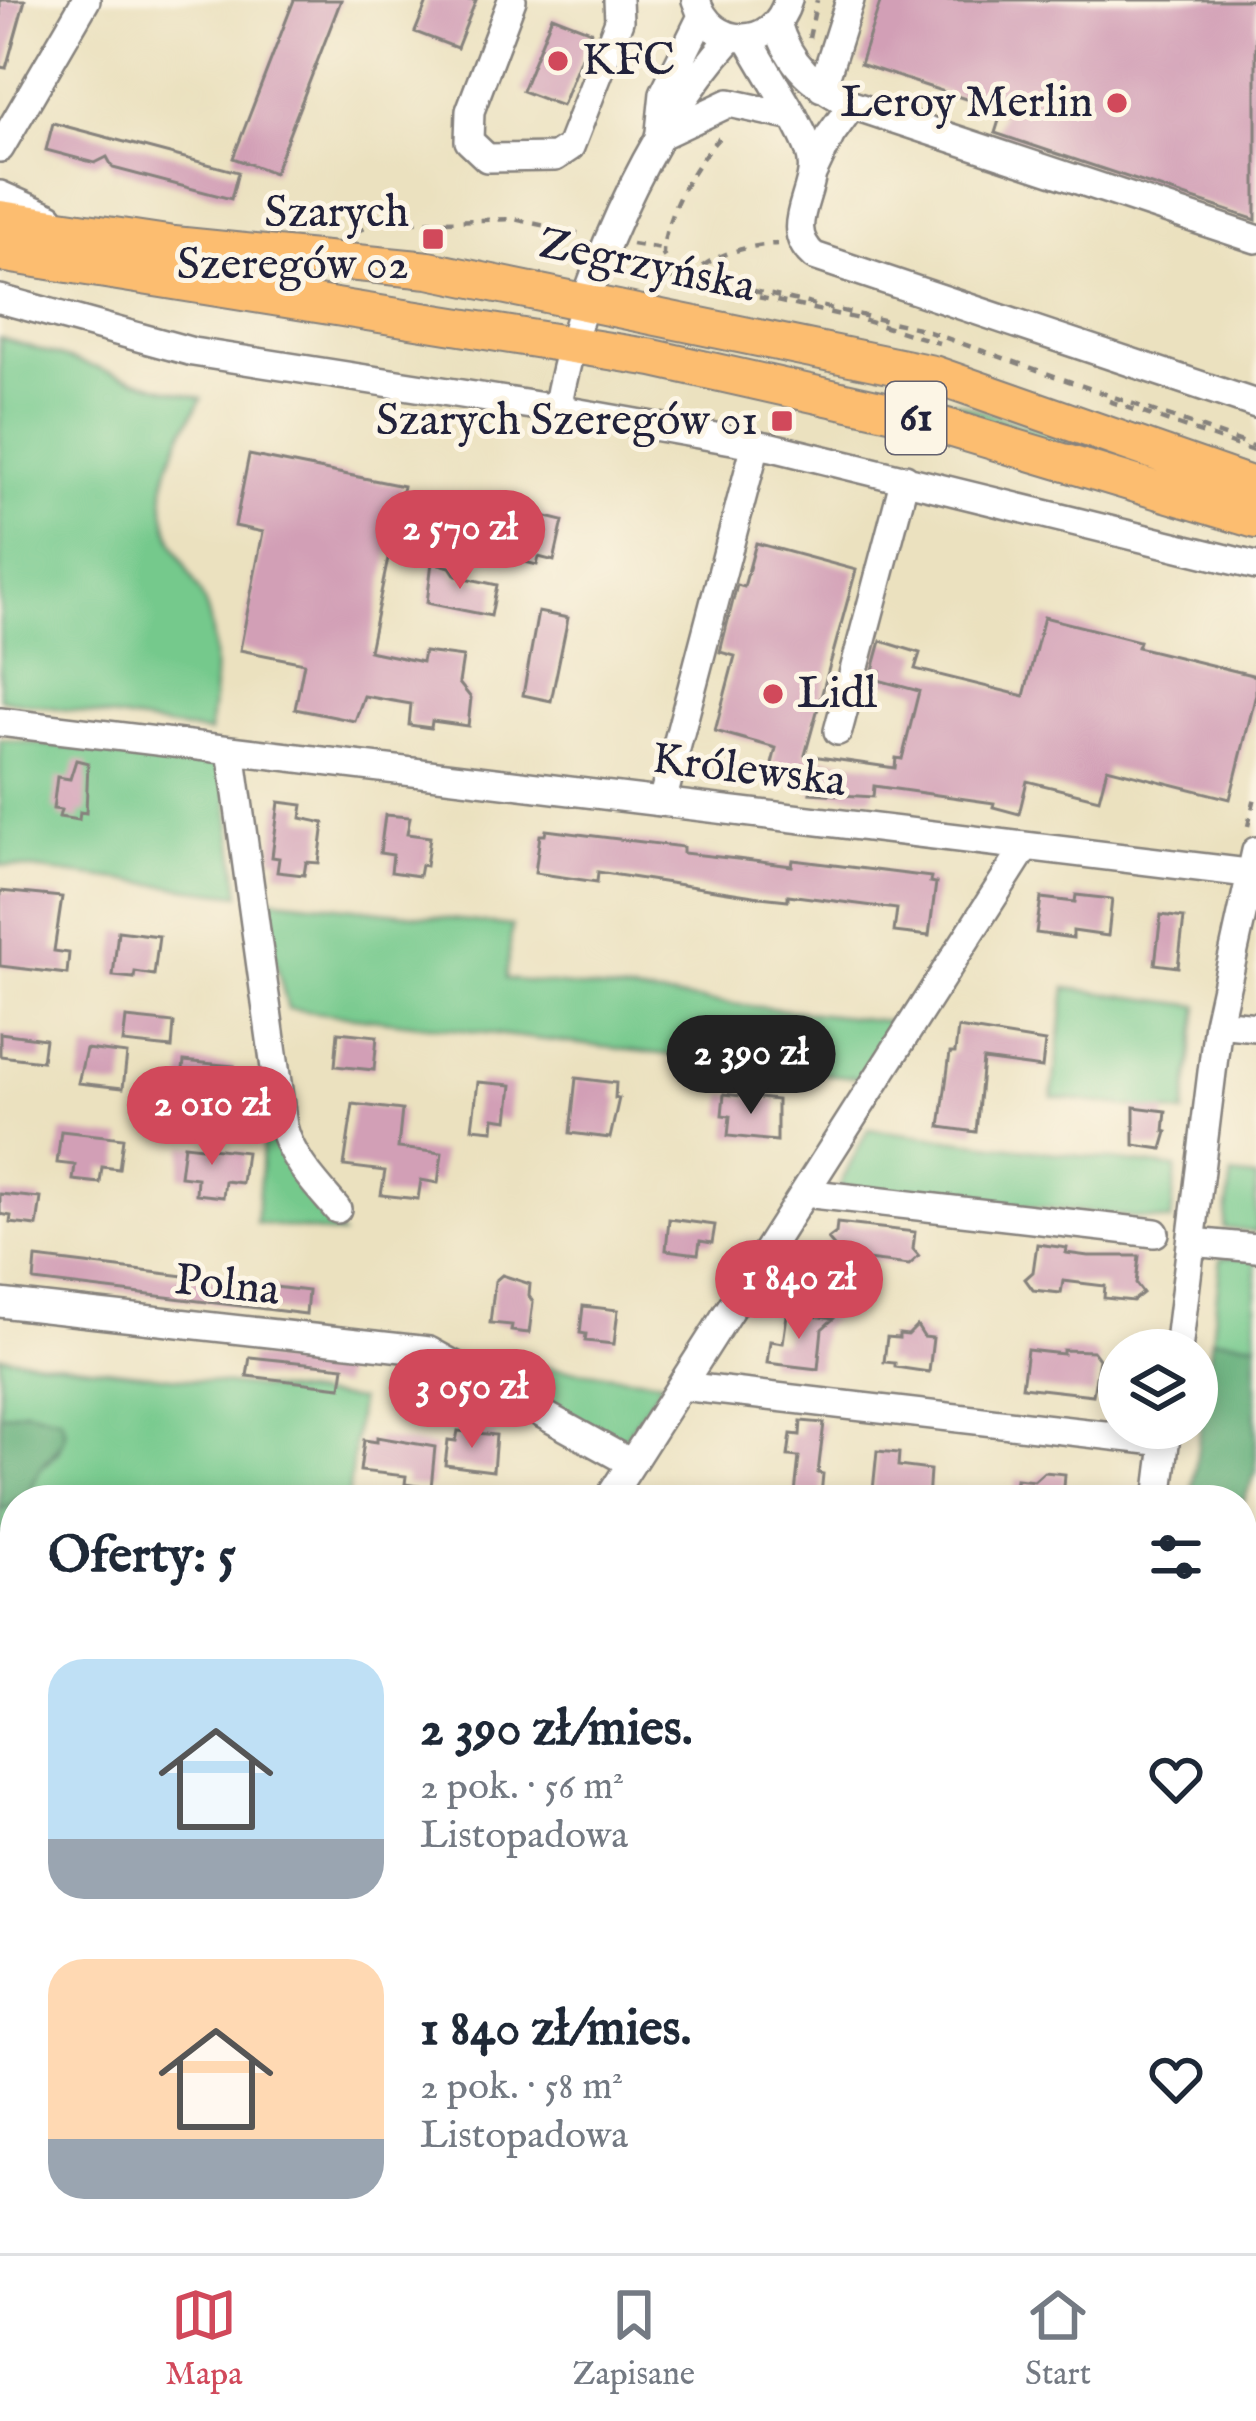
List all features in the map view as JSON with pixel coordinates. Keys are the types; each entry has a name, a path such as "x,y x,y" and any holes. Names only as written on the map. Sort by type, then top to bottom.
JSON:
{"main road":[{"name":"Zegrzyńska","path":"0,219 87,233 429,270 933,374 1256,487"},
{"name":"Zegrzyńska","path":"0,253 570,342 903,414 1256,520"}],"street":[{"path":"0,148 86,0"},
{"path":"512,0 470,111 469,141 488,158 555,157 570,147 620,21 618,0"},
{"path":"822,88 850,0"},
{"path":"659,136 664,93 699,8 718,32 740,38 794,117 808,146 812,174"},
{"path":"557,409 584,300 659,136 740,38 782,12 793,63 852,105 1256,239"},
{"path":"659,136 729,104 794,117"},
{"path":"852,105 831,134 812,174 800,215 800,238 808,252 1256,404"},
{"path":"0,195 87,233"},
{"path":"0,299 193,352 756,444 1256,566"},
{"path":"662,802 756,444"},
{"path":"838,731 905,478"},
{"name":"Królewska","path":"0,722 1025,847 1254,866"},
{"path":"231,750 287,1144 337,1209"},
{"path":"618,1485 1025,847"},
{"path":"1181,1329 1218,1023 1254,866"},
{"path":"1218,1023 1256,1027"},
{"path":"804,1193 1155,1233"},
{"path":"1192,1242 1256,1248"},
{"name":"Polna","path":"0,1304 429,1352 632,1463"},
{"path":"680,1386 1098,1428"},
{"path":"1160,1485 1164,1449"}],"path":[{"path":"808,40 817,0"},
{"path":"723,134 694,169 662,249 674,272 918,328 1256,447"},
{"path":"374,228 379,223 514,218 578,234"},
{"path":"690,279 696,270 747,247 800,238"},
{"path":"645,246 662,249"},
{"path":"670,284 674,272"}],"green space":[{"path":"0,338 202,398 172,455 164,512 210,621 215,663 209,733 0,699"},
{"path":"665,341 956,402 1256,503 665,345"},
{"path":"0,739 223,766 240,895 0,865"},
{"path":"259,897 512,926 506,979 895,1022 860,1078 288,1009"},
{"path":"1066,988 1199,1006 1184,1114 1052,1097"},
{"path":"868,1129 1176,1168 1171,1221 839,1187"},
{"path":"264,1132 276,1133 291,1172 341,1235 256,1223"},
{"path":"1232,1175 1256,1178 1256,1232 1224,1228"},
{"path":"1256,1255 1256,1343 1218,1339 1218,1329 1213,1329 1221,1258"},
{"path":"1218,1339 1256,1343 1256,1472 1250,1485 1193,1485 1198,1449 1218,1449"},
{"path":"0,1356 359,1400 350,1485 32,1485 58,1452 65,1433 24,1410 0,1415"},
{"path":"450,1356 663,1381 621,1444"},
{"path":"24,1410 60,1417 62,1440 32,1485 0,1485 0,1415"}],"building":[{"path":"0,0 25,0 6,68 0,67"},
{"path":"294,0 341,0 274,173 233,158"},
{"path":"428,0 476,0 457,48 415,32"},
{"name":"Leroy Merlin","path":"881,0 1256,0 1256,220 995,133 1002,111 860,64"},
{"name":"KFC","path":"552,16 591,31 562,106 522,91"},
{"path":"53,123 238,172 231,199 113,168 107,157 95,163 46,150"},
{"path":"249,455 403,486 369,651 422,662 424,652 463,657 459,683 471,698 468,726 432,721 431,728 409,725 411,704 364,696 355,721 295,709 304,663 240,650 263,532 235,526"},
{"path":"502,506 563,521 554,561 539,557 537,565 491,554"},
{"path":"756,543 856,570 805,755 895,768 896,758 902,759 919,691 878,680 880,671 873,670 881,641 920,653 915,669 1024,696 1044,617 1139,641 1137,647 1256,676 1256,694 1230,799 1107,768 1099,799 1027,781 1019,814 993,807 994,803 874,786 873,797 810,793 813,780 771,768 776,748 715,731 735,656 720,652 737,585 744,587"},
{"path":"432,562 450,567 456,576 497,585 491,616 427,603"},
{"path":"538,612 568,618 551,701 523,695"},
{"path":"76,760 88,763 86,813 80,812 79,820 59,817 61,810 53,809 57,777 70,779"},
{"path":"279,802 303,805 301,818 324,823 319,863 306,862 304,875 277,872 279,858 272,857"},
{"path":"385,815 410,817 407,834 430,837 426,866 421,865 419,876 391,872 393,855 380,853"},
{"path":"546,830 683,847 683,853 792,866 793,860 931,877 930,882 936,883 929,936 894,932 897,909 788,895 788,900 760,897 598,872 597,882 535,873 540,835"},
{"path":"0,891 62,897 54,951 69,953 67,974 0,966"},
{"path":"1076,895 1112,899 1108,936 1036,933 1041,898 1075,902"},
{"path":"1161,915 1184,918 1178,967 1155,964"},
{"path":"118,931 159,936 154,975 113,976"},
{"path":"126,1018 174,1023 172,1048 123,1043"},
{"path":"958,1028 1045,1042 1042,1068 983,1060 976,1132 940,1127"},
{"path":"338,1032 377,1036 374,1070 335,1066"},
{"path":"0,1033 45,1039 42,1061 0,1056"},
{"path":"86,1049 127,1054 123,1088 78,1083"},
{"path":"184,1061 234,1066 225,1099 180,1095"},
{"path":"576,1078 616,1083 615,1098 619,1098 610,1138 570,1133"},
{"path":"478,1082 512,1085 508,1120 494,1118 493,1130 472,1128"},
{"path":"724,1094 777,1100 777,1141 728,1136 730,1116 722,1115"},
{"path":"353,1104 402,1110 398,1148 442,1153 438,1183 421,1180 418,1199 381,1195 385,1171 344,1166"},
{"path":"1134,1107 1166,1111 1162,1149 1134,1145"},
{"path":"61,1131 123,1138 119,1169 102,1167 100,1183 73,1180 75,1165 57,1163"},
{"path":"184,1145 246,1152 242,1183 225,1181 223,1197 196,1194 197,1178 180,1176"},
{"path":"0,1194 41,1198 37,1226 10,1223 11,1216 0,1214"},
{"path":"669,1219 715,1225 712,1243 700,1241 698,1254 666,1250"},
{"path":"837,1223 915,1232 913,1249 919,1256 909,1265 833,1256 834,1246 828,1239 836,1233"},
{"path":"1037,1244 1088,1256 1139,1256 1136,1284 1143,1293 1133,1301 1104,1298 1105,1286 1063,1281 1061,1293 1033,1290 1025,1279 1033,1272"},
{"path":"36,1258 308,1291 306,1314 34,1281"},
{"path":"502,1275 530,1284 529,1333 490,1323 495,1281"},
{"path":"583,1306 618,1310 614,1344 585,1341 586,1334 580,1333"},
{"path":"787,1315 833,1319 822,1329 818,1369 767,1363 770,1341 783,1343"},
{"path":"917,1326 924,1337 933,1338 929,1372 884,1362 887,1337 908,1335"},
{"path":"1027,1350 1093,1351 1098,1358 1093,1395 1022,1387"},
{"path":"250,1357 344,1367 341,1387 247,1376"},
{"path":"801,1421 824,1423 818,1473 823,1474 822,1485 796,1485 799,1457 788,1456 791,1434 800,1435"},
{"path":"458,1431 496,1435 493,1471 445,1465 448,1440 456,1441"},
{"path":"377,1437 435,1447 431,1485 405,1484 406,1476 360,1471 364,1440 377,1442"},
{"path":"877,1451 899,1453 898,1466 930,1470 929,1485 874,1485"},
{"path":"1044,1472 1065,1474 1064,1485 1015,1485 1016,1479 1034,1481"}],"place":[{"name":"KFC","path":"558,61"},
{"name":"Leroy Merlin","path":"1117,103"},
{"name":"Szarych Szeregów 02","path":"433,239"},
{"name":"Szarych Szeregów 01","path":"782,421"},
{"name":"Lidl","path":"773,694"}]}
